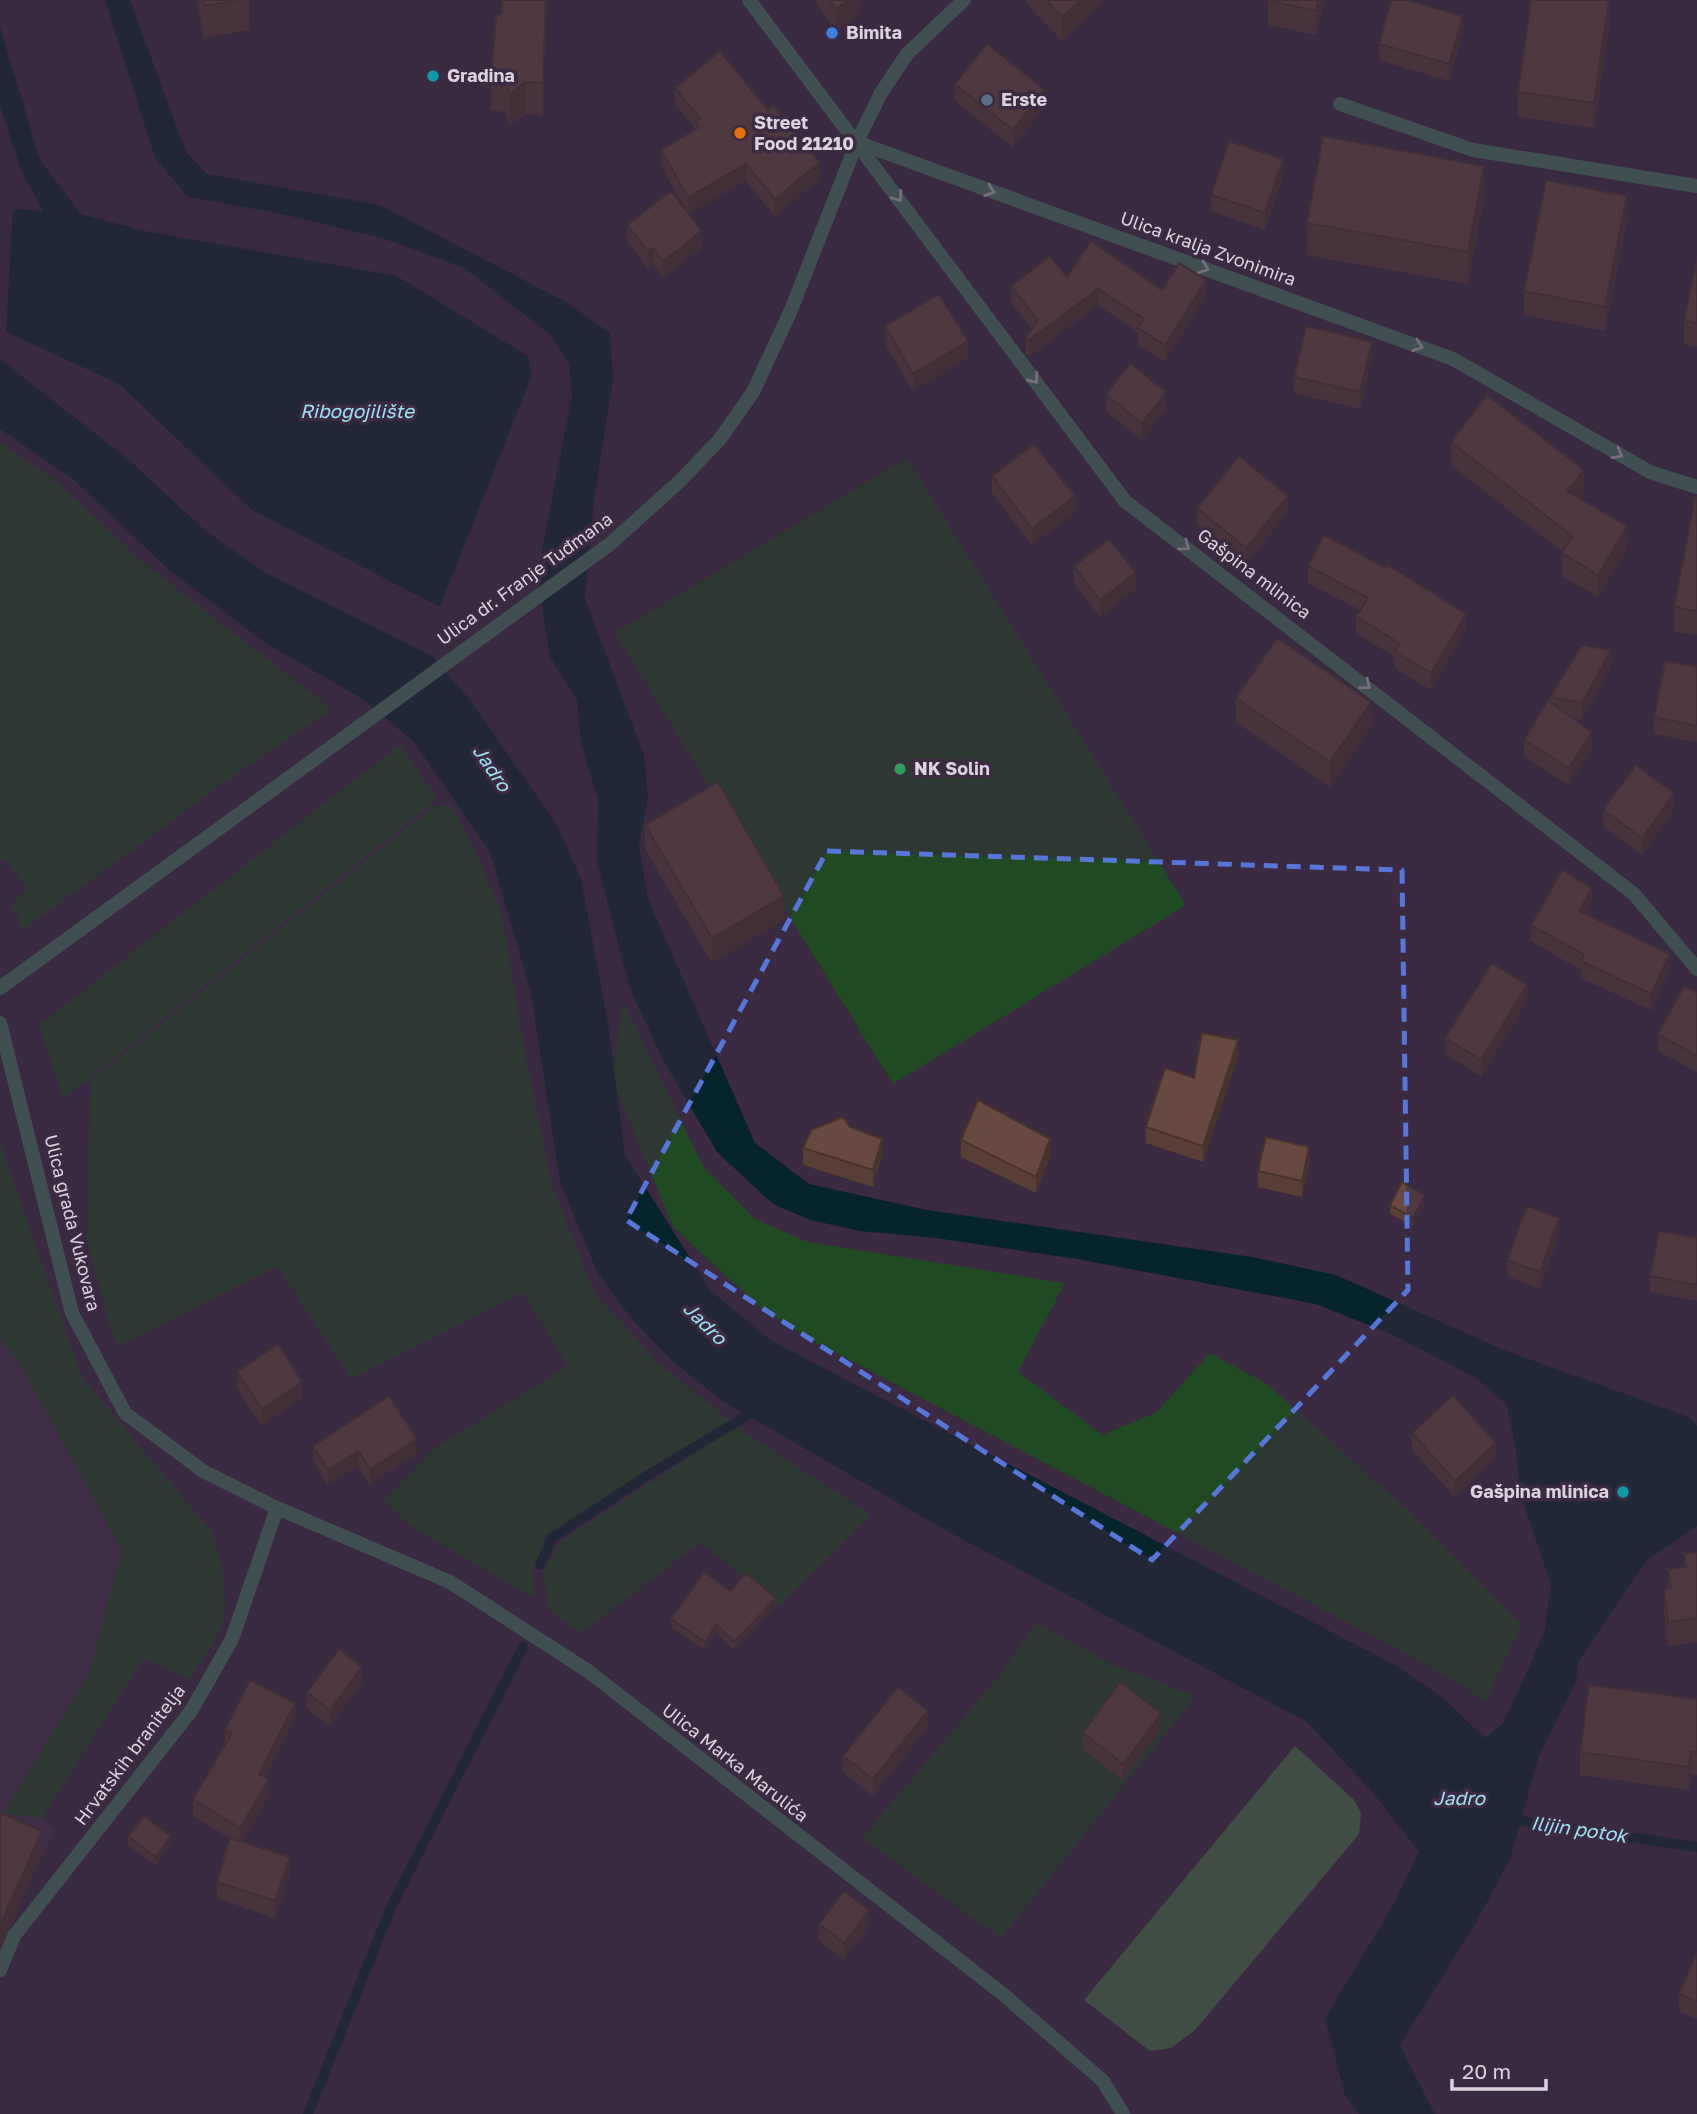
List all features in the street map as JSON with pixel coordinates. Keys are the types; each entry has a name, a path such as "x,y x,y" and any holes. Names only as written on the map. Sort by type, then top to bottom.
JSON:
{"street":[{"path":"749,0 857,142"},
{"name":"Ulica dr. Franje Tuđmana","path":"0,988 332,743 610,544 680,481 720,439 753,392 791,310 857,142 881,93 907,54 964,0"},
{"path":"1340,104 1473,150 1697,186"},
{"name":"Ulica kralja Zvonimira","path":"857,142 1453,359 1650,472 1697,486"},
{"name":"Gašpina mlinica","path":"857,142 1125,501 1286,622 1634,894 1697,969"},
{"name":"Ulica grada Vukovara","path":"0,1023 72,1313 125,1413 203,1471 277,1508"},
{"name":"Hrvatskih branitelja","path":"0,1970 14,1936 191,1711 232,1639 277,1508"},
{"name":"Ulica Marka Marulića","path":"277,1508 450,1582 588,1671 1004,1995 1103,2081 1118,2112"}],"highlighted area":[{"path":"827,851 1402,870 1408,1290 1152,1560 626,1220"}],"shaded area":[{"path":"0,1175 11,1176 82,1377 213,1533 221,1561 224,1616 205,1657 189,1679 144,1658 42,1818 56,1833 42,1855 0,1951"}],"green space":[{"path":"0,442 56,481 144,563 332,709 225,782 20,932 19,917 10,906 28,889 5,859 0,862"},
{"name":"NK Solin","path":"907,458 1186,905 893,1084 615,633"},
{"path":"400,745 438,799 64,1099 39,1025"},
{"path":"436,805 452,807 477,855 502,913 525,1053 552,1185 593,1290 657,1362 731,1421 548,1534 533,1569 534,1598 417,1530 383,1502 433,1449 568,1366 523,1292 352,1379 277,1266 118,1346 86,1237 91,1080"},
{"path":"623,1001 703,1166 755,1219 808,1242 1065,1283 1018,1372 1103,1435 1157,1412 1210,1353 1267,1384 1408,1510 1522,1625 1485,1702 1461,1684 1383,1641 769,1315 673,1227 612,1078"},
{"path":"0,1143 82,1377 213,1533 225,1585 224,1616 219,1633 189,1679 144,1658 42,1818 3,1813 89,1674 122,1550 20,1364 0,1338"},
{"path":"736,1426 871,1515 779,1606 701,1542 581,1633 548,1608 544,1569 562,1541"},
{"path":"1037,1623 1109,1663 1196,1696 1001,1938 862,1838 995,1681"},
{"path":"1295,1746 1355,1801 1361,1813 1359,1834 1195,2030 1171,2048 1150,2051 1084,2000"}],"water":[{"name":"Jadro","path":"105,0 130,0 186,152 207,174 380,205 566,302 610,333 613,379 594,501 585,598 644,755 648,797 639,846 648,899 755,1143 809,1184 927,1210 1252,1257 1336,1275 1504,1350 1689,1417 1697,1426 1697,1526 1646,1561 1578,1662 1576,1682 1539,1756 1510,1859 1477,1921 1400,2045 1435,2114 1359,2114 1345,2095 1325,2018 1391,1909 1419,1852 1374,1794 1307,1722 945,1530 721,1400 671,1360 630,1317 597,1272 560,1182 531,993 490,852 414,742 364,700 267,644 169,570 74,480 0,429 0,359 128,459 206,531 264,572 432,656 471,701 557,825 581,879 608,1023 625,1155 711,1291 772,1341 1399,1667 1443,1698 1485,1738 1503,1723 1530,1665 1545,1629 1551,1585 1520,1493 1516,1450 1507,1405 1476,1378 1391,1334 1316,1304 1077,1259 936,1238 860,1231 810,1220 773,1204 717,1152 664,1062 630,989 597,863 598,800 581,744 577,700 550,657 537,576 572,395 569,364 551,335 464,268 382,238 277,213 188,197 155,158"},
{"name":"Ribogojilište","path":"0,27 40,160 81,214 145,231 397,276 528,356 532,375 440,607 252,510 119,384 6,332 13,209 43,211 21,170 0,106"}],"building":[{"path":"203,0 237,0 204,6"},
{"path":"502,0 546,0 543,83 525,82 510,94 505,80 491,78 496,15 501,14"},
{"path":"829,0 848,0 836,9"},
{"path":"1046,0 1080,0 1062,17"},
{"path":"1268,0 1318,0 1316,11"},
{"path":"1391,0 1407,0 1463,16 1449,64 1379,44"},
{"path":"1531,0 1609,0 1594,103 1518,92"},
{"path":"987,44 1045,90 1013,130 955,84"},
{"path":"720,51 768,110 774,106 820,162 775,199 746,164 688,197 661,150 699,127 695,122 700,118 675,88"},
{"path":"1323,136 1484,166 1468,252 1307,223"},
{"path":"1229,141 1283,159 1265,213 1211,195"},
{"path":"1546,180 1627,196 1605,307 1524,291"},
{"path":"671,191 702,231 663,261 653,248 648,251 627,225"},
{"path":"1091,241 1162,290 1179,263 1206,280 1165,345 1138,328 1144,319 1098,289 1029,340 1026,337 1038,320 1011,286 1050,256 1067,277"},
{"path":"1697,259 1697,323 1684,320"},
{"path":"939,294 968,341 913,374 885,326"},
{"path":"1306,326 1372,342 1360,392 1294,377"},
{"path":"1130,363 1166,392 1142,423 1106,395"},
{"path":"1487,395 1584,470 1567,491 1627,526 1598,575 1562,553 1572,536 1451,442"},
{"path":"1034,444 1075,496 1032,529 992,476"},
{"path":"1239,456 1288,496 1246,548 1197,508"},
{"path":"1697,497 1697,611 1674,607"},
{"path":"1324,535 1386,568 1388,565 1466,614 1431,673 1395,652 1400,644 1356,616 1368,598 1308,566"},
{"path":"1109,539 1136,573 1100,600 1074,566"},
{"path":"1277,638 1371,702 1330,762 1236,698"},
{"path":"1582,645 1611,650 1582,703 1550,697"},
{"path":"1665,661 1697,667 1697,726 1654,717"},
{"path":"1548,700 1592,732 1569,768 1524,740"},
{"path":"1636,765 1674,793 1642,838 1603,810"},
{"path":"718,782 784,896 712,938 645,825"},
{"path":"1562,870 1592,888 1579,911 1670,954 1651,994 1581,961 1584,955 1531,925"},
{"path":"1492,963 1527,985 1481,1060 1445,1038"},
{"path":"1684,986 1697,993 1697,1056 1658,1034"},
{"path":"1202,1033 1238,1040 1203,1146 1146,1127 1165,1068 1194,1078"},
{"path":"978,1100 1050,1139 1036,1177 961,1140"},
{"path":"843,1117 850,1127 882,1139 873,1170 803,1148 811,1130"},
{"path":"1266,1137 1309,1147 1302,1181 1258,1171"},
{"path":"1402,1182 1425,1195 1413,1218 1390,1205"},
{"path":"1527,1206 1559,1218 1540,1272 1507,1260"},
{"path":"1659,1231 1696,1238 1697,1233 1697,1285 1650,1276"},
{"path":"278,1344 302,1382 262,1409 237,1372"},
{"path":"1453,1395 1496,1443 1455,1481 1412,1433"},
{"path":"389,1396 417,1439 370,1469 358,1451 328,1470 313,1446"},
{"path":"1697,1552 1697,1618 1668,1622 1664,1589 1671,1588 1668,1569 1686,1567 1684,1553"},
{"path":"704,1572 731,1591 746,1573 776,1598 734,1642 716,1624 705,1642 671,1619"},
{"path":"339,1649 362,1667 330,1710 307,1692"},
{"path":"250,1680 295,1703 259,1774 269,1779 240,1828 193,1799 232,1733 225,1730"},
{"path":"1120,1682 1161,1713 1123,1764 1083,1733"},
{"path":"1589,1685 1697,1699 1697,1752 1691,1752 1689,1767 1580,1752"},
{"path":"898,1687 928,1711 873,1779 843,1756"},
{"path":"0,1813 42,1831 0,1925"},
{"path":"144,1816 171,1836 156,1857 128,1836"},
{"path":"230,1838 290,1857 275,1901 217,1882"},
{"path":"844,1891 869,1910 844,1943 819,1924"},
{"path":"1697,1954 1697,2002 1679,1994"}],"waterway":[{"path":"540,1565 552,1538 648,1475 758,1409"},
{"path":"308,2114 392,1905 523,1647"},
{"name":"Ilijin potok","path":"1511,1819 1697,1847"}],"place":[{"name":"Bimita","path":"832,33"},
{"name":"Gradina","path":"433,76"},
{"name":"Erste","path":"987,100"},
{"name":"Street Food 21210","path":"740,133"},
{"name":"NK Solin","path":"900,769"},
{"name":"Gašpina mlinica","path":"1623,1492"}]}
